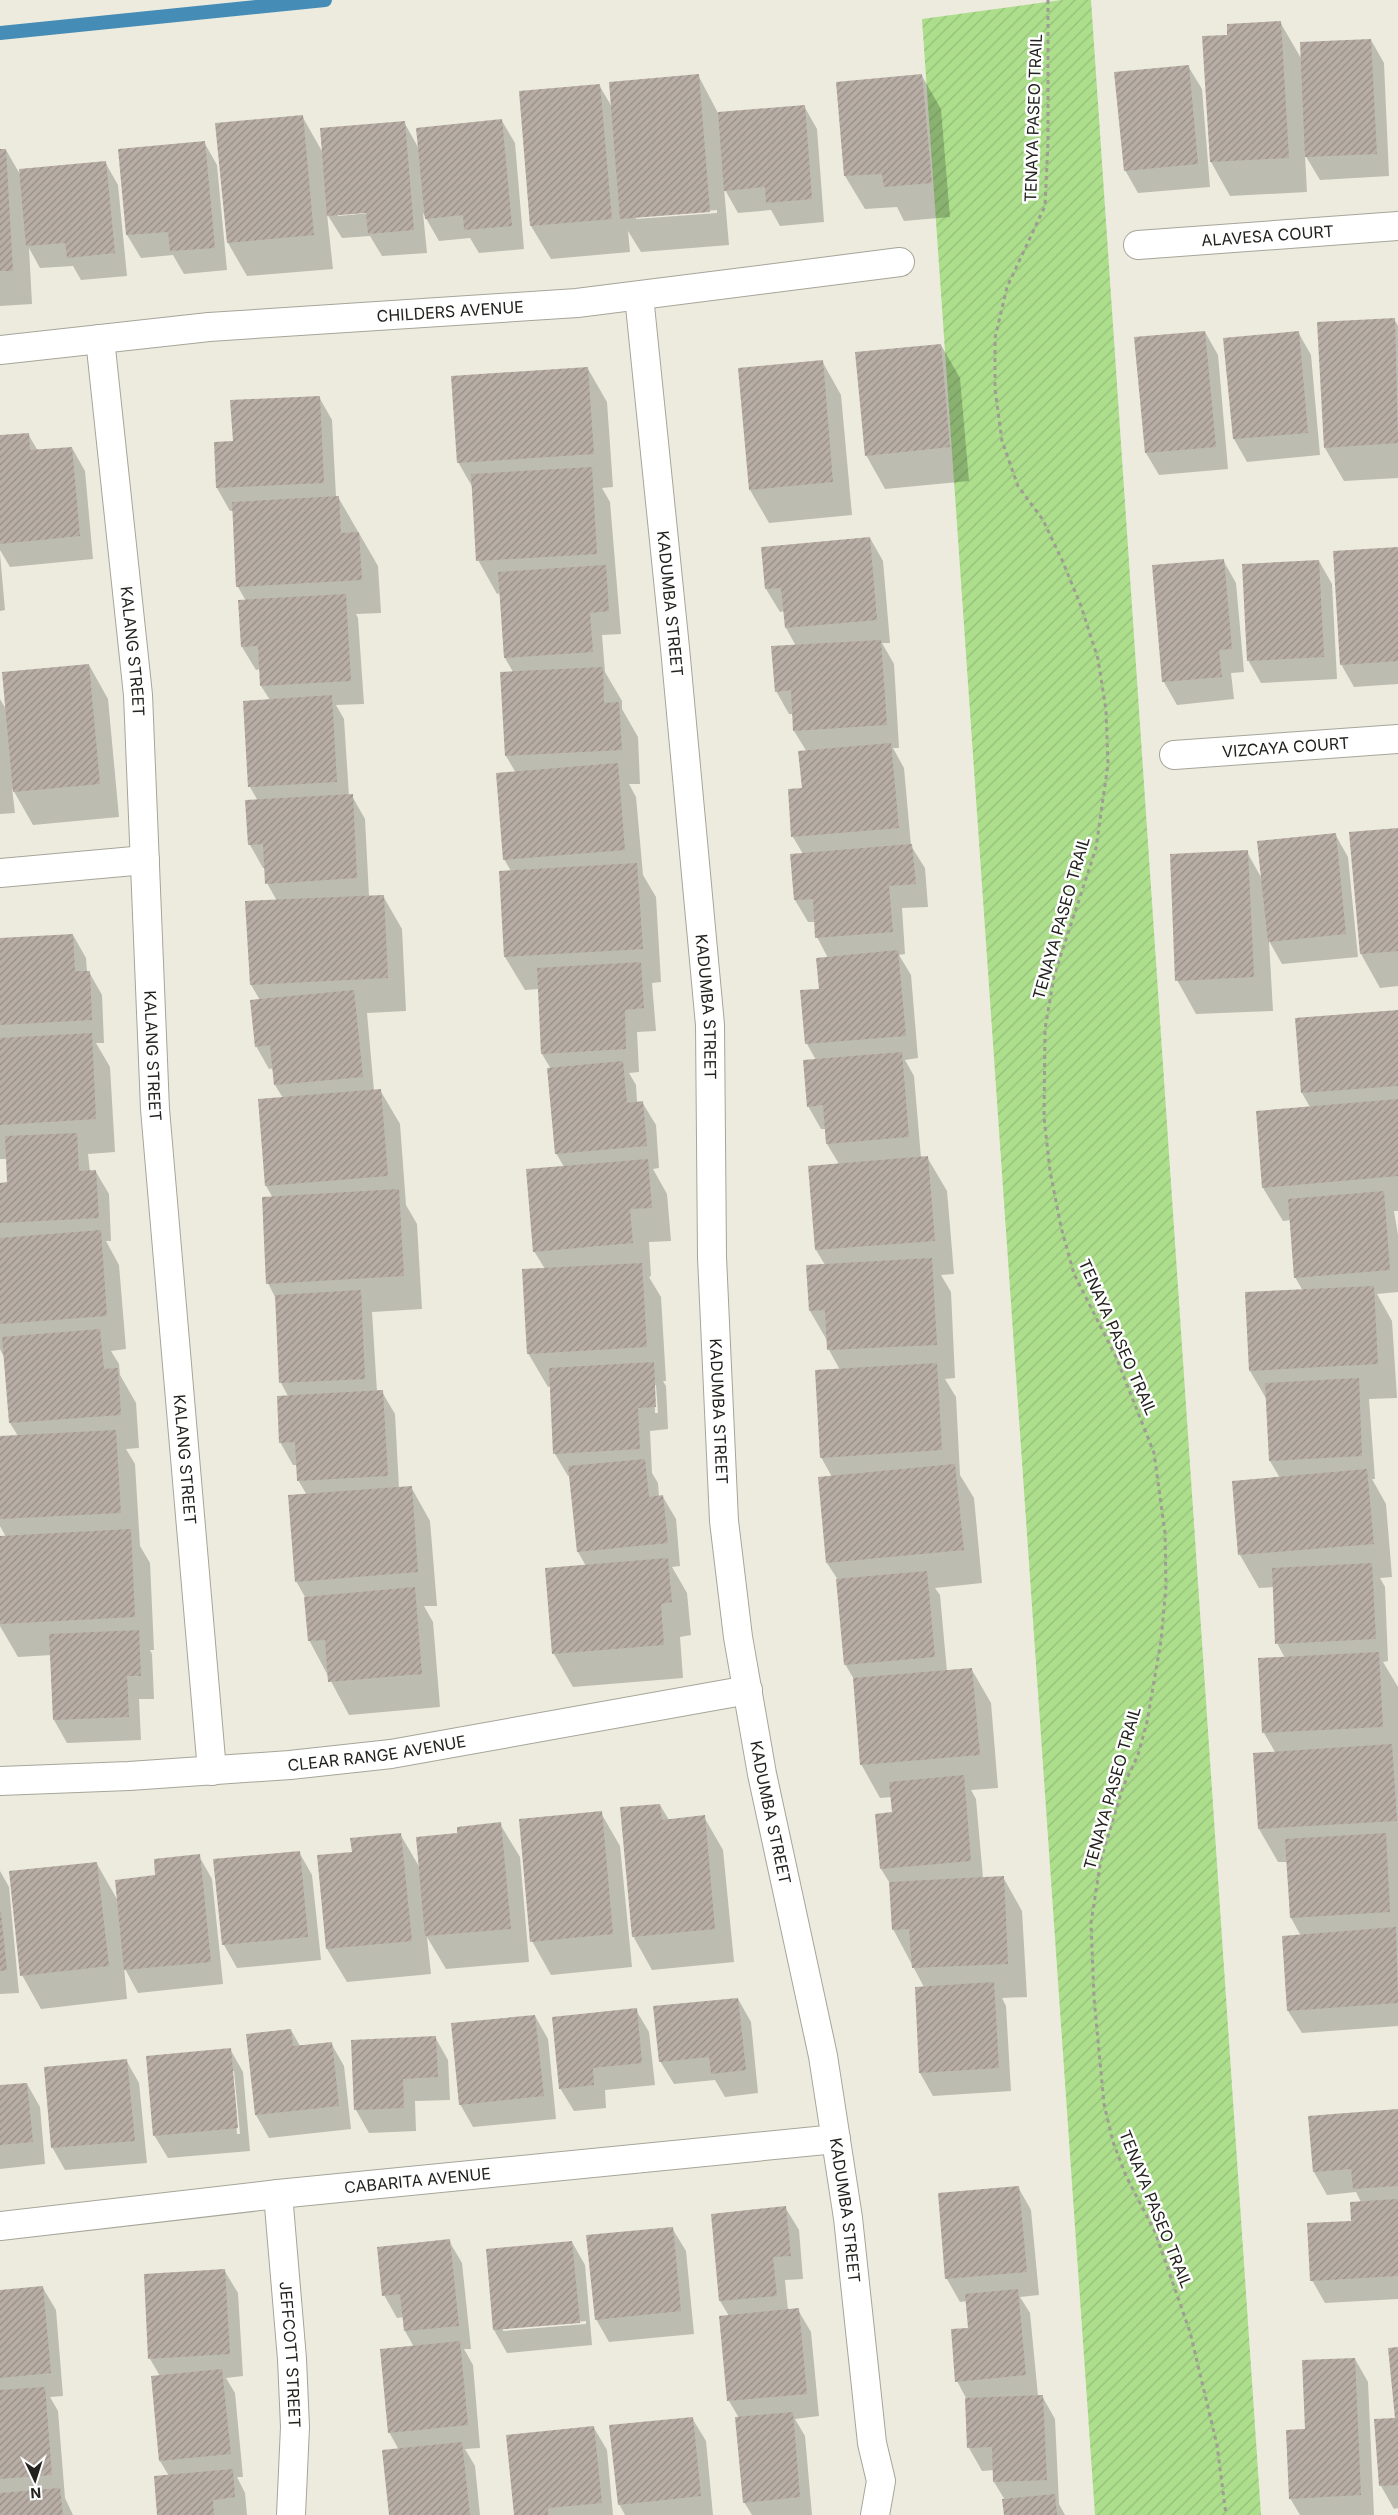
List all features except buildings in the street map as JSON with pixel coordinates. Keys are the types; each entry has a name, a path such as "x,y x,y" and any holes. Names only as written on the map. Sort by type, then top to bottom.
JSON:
{"street":[{"name":"ALAVESA COURT","path":"1138,245 1398,226"},
{"name":"CHILDERS AVENUE","path":"0,350 209,327 571,304 900,262"},
{"name":"KADUMBA STREET","path":"639,296 676,658 710,1025 712,1257 726,1541 762,1774 822,2056 836,2139 848,2218 872,2443 881,2481 875,2515"},
{"name":"KALANG STREET","path":"100,339 138,695 155,1109 212,1770"},
{"name":"VIZCAYA COURT","path":"1174,755 1398,738"},
{"path":"0,873 145,860"},
{"name":"CLEAR RANGE AVENUE","path":"0,1781 129,1776 290,1765 391,1754 748,1690"},
{"name":"CABARITA AVENUE","path":"0,2226 278,2194 836,2139"},
{"name":"JEFFCOTT STREET","path":"278,2194 294,2417 291,2515"}],"path":[{"name":"TENAYA PASEO TRAIL","path":"1048,0 1048,142 1045,206 1006,287 995,338 995,389 1002,441 1018,486 1043,520 1062,560 1081,606 1098,659 1106,710 1108,764 1096,848 1054,976 1044,1029 1044,1117 1050,1171 1061,1227 1074,1274 1116,1357 1154,1454 1165,1533 1166,1586 1161,1641 1148,1713 1138,1755 1123,1787 1101,1859 1091,1923 1094,1998 1104,2104 1113,2142 1126,2176 1154,2232 1190,2332 1217,2445 1226,2515"}],"green space":[{"path":"1061,0 1091,0 1261,2515 1095,2515 922,19"}],"waterway":[{"path":"0,33 325,0"}]}
